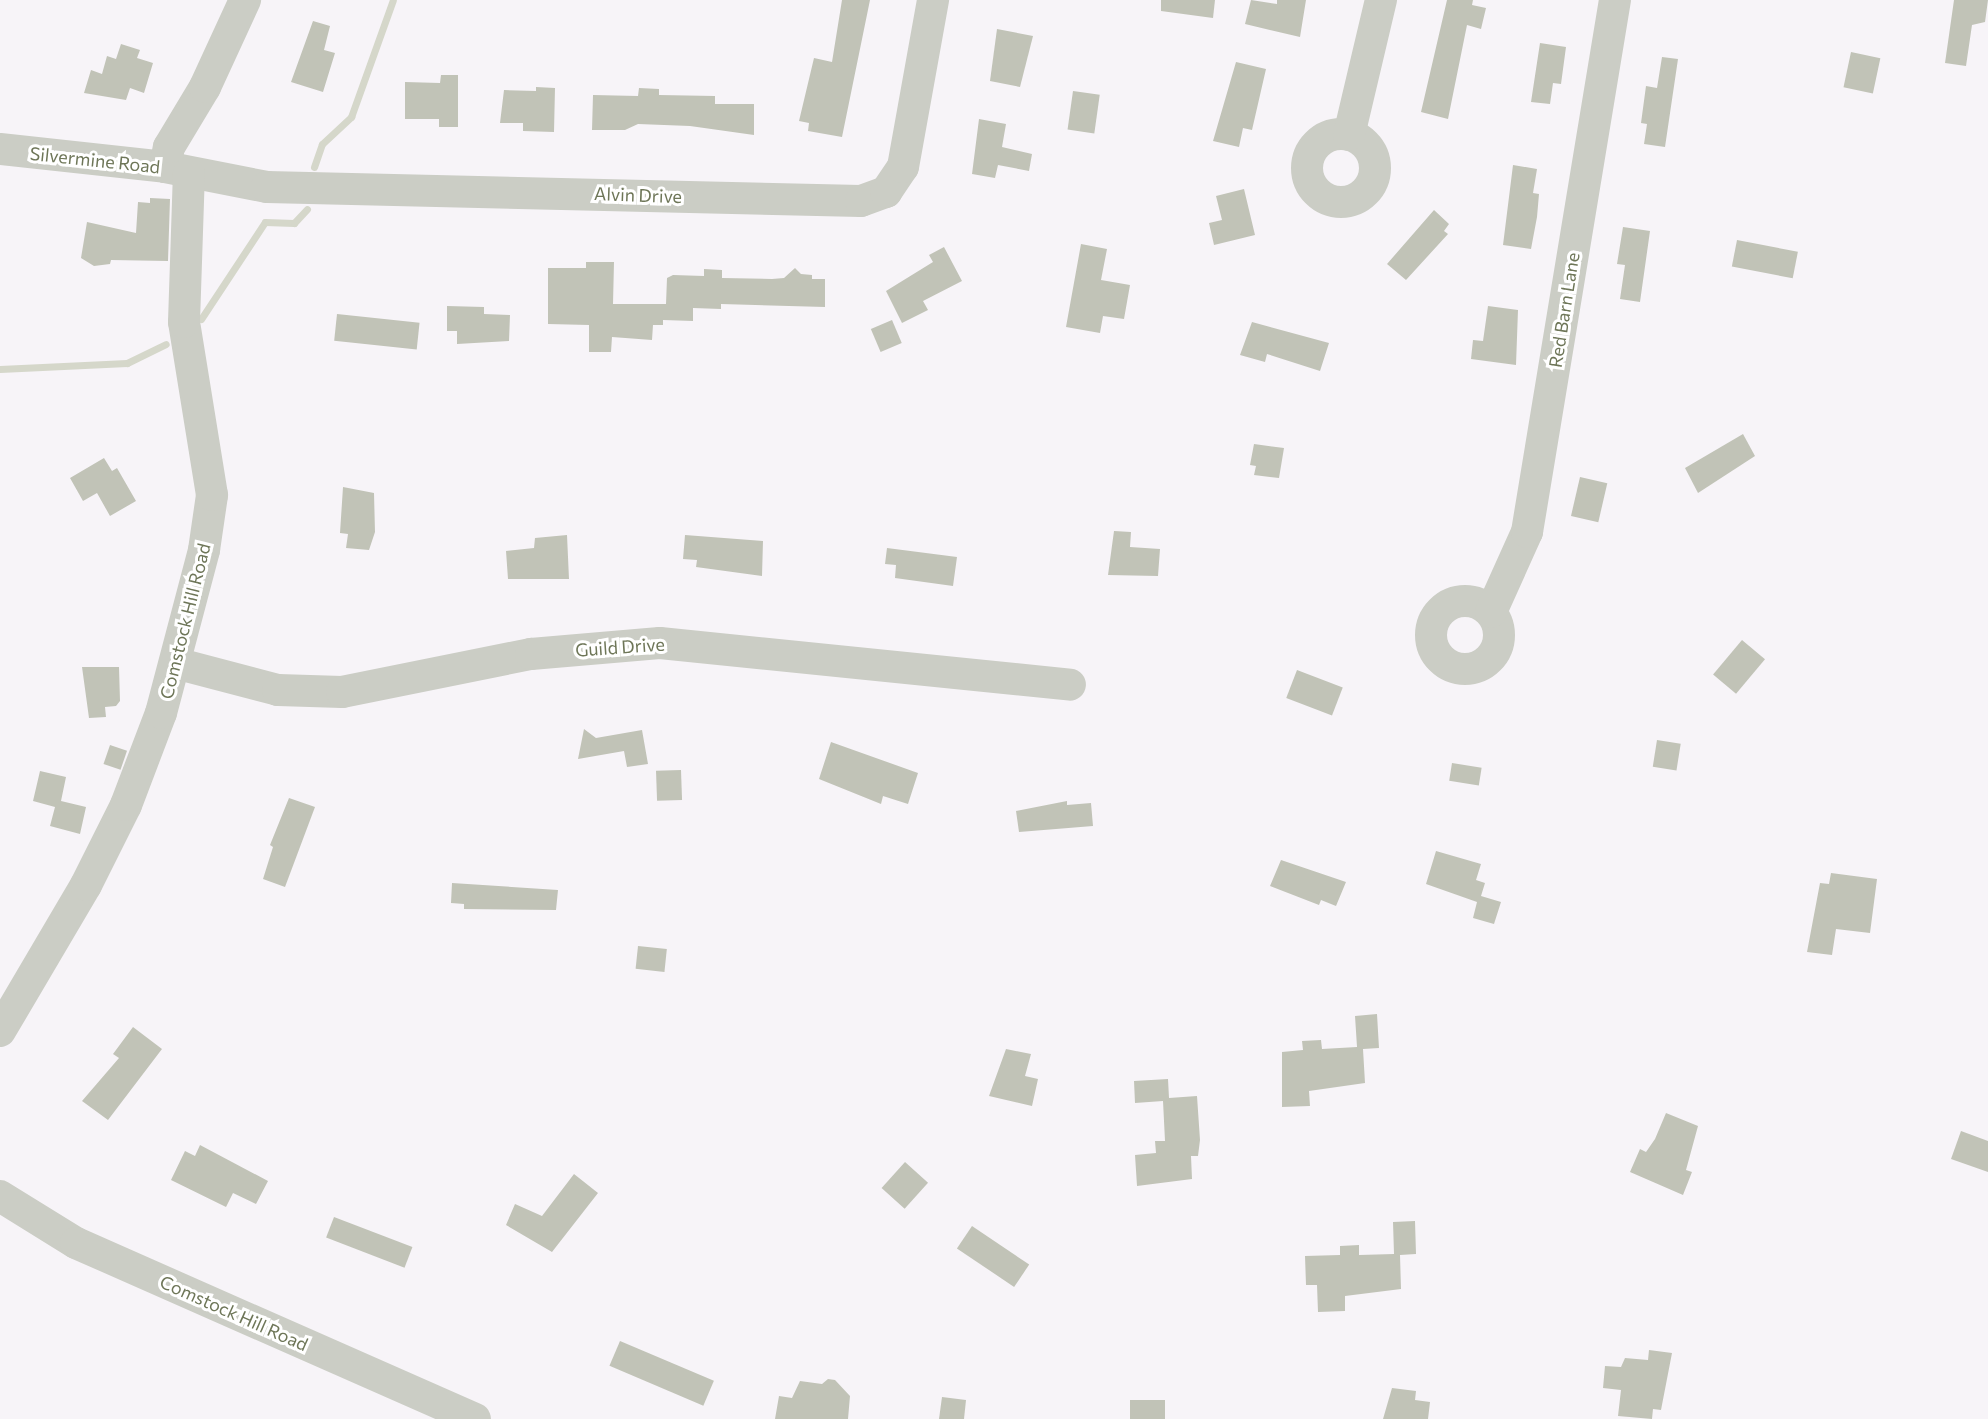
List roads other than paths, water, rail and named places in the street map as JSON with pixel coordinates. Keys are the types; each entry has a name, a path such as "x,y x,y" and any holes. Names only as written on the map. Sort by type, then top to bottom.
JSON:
{"street":[{"name":"Comstock Hill Road","path":"0,1031 114,830 146,755 175,663 211,510 184,322 177,170 169,147 205,87 245,0"},
{"name":"Alvin Drive","path":"177,170 267,187 333,190 509,190 861,201 886,192 903,167 933,0"},
{"path":"1349,135 1382,0"},
{"name":"Red Barn Lane","path":"1491,612 1527,532 1615,0"},
{"name":"Silvermine Road","path":"0,149 177,170"},
{"name":"Guild Drive","path":"175,663 278,690 342,692 531,654 660,643 1070,685"},
{"name":"Comstock Hill Road","path":"0,1196 76,1243 475,1419"}],"waterway":[{"path":"314,167 322,144 351,117 393,0"},
{"path":"201,319 265,222 294,223 307,209"},
{"path":"0,369 127,363 166,344"}]}
